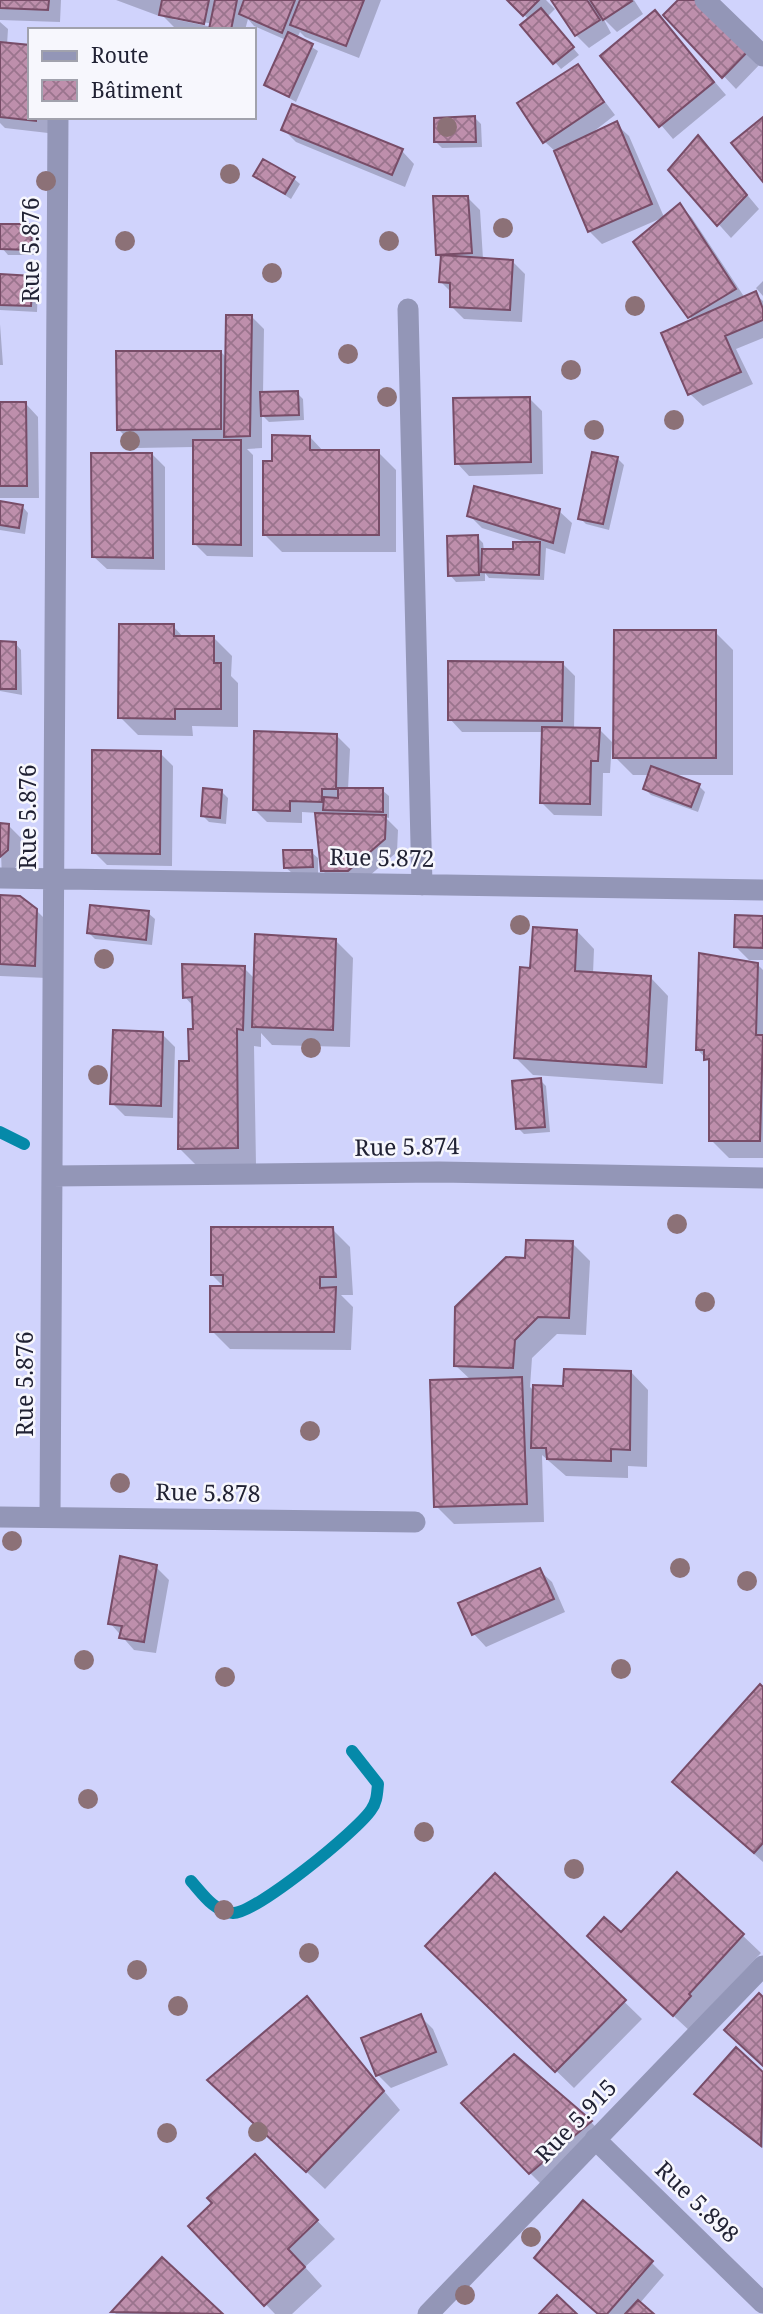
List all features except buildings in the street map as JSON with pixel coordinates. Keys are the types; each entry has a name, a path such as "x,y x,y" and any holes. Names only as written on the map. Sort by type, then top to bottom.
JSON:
{"street":[{"path":"705,0 763,56"},
{"name":"Rue 5.876","path":"50,1517 58,119"},
{"path":"408,309 422,885"},
{"name":"Rue 5.872","path":"0,878 763,890"},
{"name":"Rue 5.874","path":"52,1176 439,1172 763,1178"},
{"name":"Rue 5.878","path":"0,1517 415,1522"},
{"name":"Rue 5.915","path":"428,2314 763,1966"},
{"name":"Rue 5.898","path":"595,2139 763,2303"}],"waterway":[{"path":"0,1132 24,1144"},
{"path":"191,1881 214,1906 233,1913 245,1910 262,1900 327,1852 362,1820 373,1807 376,1798 378,1784 352,1751"}]}
